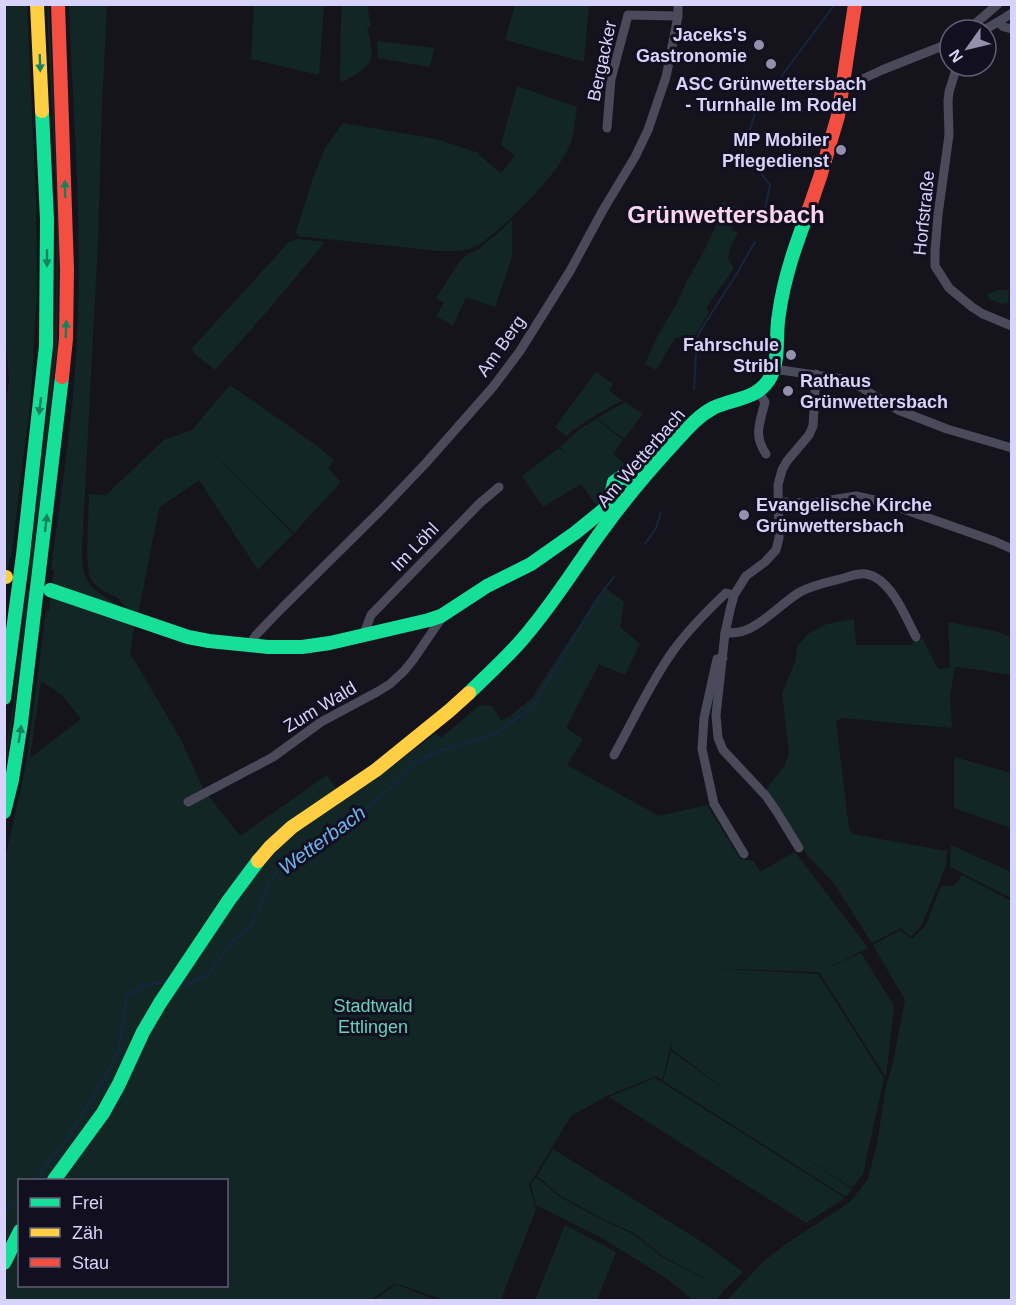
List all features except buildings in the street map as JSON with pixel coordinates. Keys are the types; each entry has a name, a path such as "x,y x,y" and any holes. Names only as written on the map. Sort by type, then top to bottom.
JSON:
{"main road":[{"path":"4,698 23,555 46,346 47,220 37,4"},
{"path":"4,812 12,780 21,723 66,339 67,269 58,4"},
{"path":"758,391 770,378 774,369 778,317 784,283 812,203 838,116 855,4"},
{"name":"Am Wetterbach","path":"55,1179 103,1113 151,1017 229,900 270,847 292,827 362,780 449,711 509,654 543,613 637,484 694,422 705,412 718,405 743,399 758,391"},
{"path":"50,590 188,637 209,641 287,648 330,643 435,618 447,612 481,590 537,561 598,515 609,504 614,482 618,478 623,476 637,484"},
{"path":"4,1263 18,1235"}],"street":[{"name":"Am Berg","path":"249,645 282,608 376,516 418,471 492,387 520,351 570,271 648,130 663,86 678,16 678,4"},
{"path":"982,18 998,4"},
{"path":"1011,13 998,22 1011,29"},
{"name":"Bergacker","path":"607,128 611,79 628,15 678,16"},
{"path":"843,82 852,84 938,48"},
{"name":"Horfstraße","path":"953,78 948,101 949,135 938,215 935,266 949,288 963,300 983,314 1011,326"},
{"path":"774,369 849,380 898,410 947,429 1011,448"},
{"path":"799,848 766,796 723,750 718,738 716,715 725,633 734,595 746,576 765,562 776,550 779,538 778,485 787,461 809,435 813,426 816,374"},
{"path":"758,391 765,402 758,435 759,444 766,454"},
{"name":"Im Löhl","path":"363,636 371,615 480,503 499,487"},
{"path":"778,502 812,503 856,496 883,502 1011,549"},
{"path":"725,633 745,631 798,593 812,586 865,574 882,582 899,603 916,637"},
{"path":"614,755 652,684 673,651 726,593 734,595"},
{"name":"Zum Wald","path":"188,802 273,757 321,722 390,684 413,660 447,612"},
{"path":"723,658 717,659 704,718 702,749 714,804 744,854"}],"green space":[{"path":"49,4 59,236 57,352 31,578 28,577 55,344 57,213 48,32 47,5"},
{"path":"4,5 27,5 36,201 37,289 31,396 8,572 4,571 4,419 9,380 4,320"},
{"path":"69,5 107,5 82,552 83,568 89,583 115,606 52,584 54,570 51,569 73,396 79,296 78,213"},
{"path":"254,5 324,5 319,75 251,59"},
{"path":"342,5 367,5 371,26 367,28 372,48 370,61 366,66 343,82 340,80"},
{"path":"515,5 589,5 584,62 505,40"},
{"path":"377,41 434,48 430,67 378,58"},
{"path":"517,86 577,107 573,135 567,152 546,181 504,225 479,245 464,250 439,251 298,236 296,232 313,178 325,148 343,123 436,139 479,153 501,173 515,156 501,145"},
{"path":"722,202 737,207 731,230 738,233 730,248 728,259 734,268 706,308 709,312 694,338 675,338 656,370 645,364 721,216"},
{"path":"512,220 512,257 495,307 466,297 453,326 436,316 444,303 436,298 460,261 476,251"},
{"path":"298,239 325,242 215,370 192,349 289,242"},
{"path":"999,290 1009,290 1008,303 1001,304 989,299 988,294"},
{"path":"596,372 613,384 609,390 622,401 593,417 566,436 555,427"},
{"path":"230,385 334,460 328,468 341,482 294,533 193,432 293,534 258,570 199,480 159,508 138,615 128,611 118,598 94,584 89,575 87,551 89,494 106,495 164,440 192,430"},
{"path":"625,402 643,414 624,439 597,418"},
{"path":"597,419 623,440 613,454 626,465 624,471 612,475 604,501 599,509 581,484 543,507 522,476 559,448 567,454 560,447 582,427 589,432 583,427"},
{"name":"Stadtwald Ettlingen","path":"604,587 624,602 620,627 640,644 625,675 599,664 566,728 583,739 567,765 659,816 707,805 740,859 754,861 760,872 795,852 868,948 820,972 861,953 894,1006 886,1077 819,972 706,968 818,974 884,1078 863,1174 852,1188 773,1137 852,1189 846,1197 663,1081 671,1051 738,1099 671,1049 674,1033 662,1080 656,1076 607,1096 571,1116 529,1185 536,1209 517,1259 512,1259 516,1260 501,1300 444,1300 395,1283 371,1300 5,1300 5,859 26,764 46,611 49,611 51,596 135,622 130,653 180,738 204,790 240,836 327,775 343,798 373,780 435,734 441,738 480,705 492,706 501,721 509,716 521,725 510,716 531,699","holes":["41,681 62,695 81,719 30,758"]},
{"path":"27,590 30,590 5,770 5,756"},
{"path":"854,619 856,645 913,645 913,642 923,639 938,669 950,668 948,622 995,631 1011,637 1011,675 955,667 950,695 952,728 843,718 836,721 849,829 853,834 947,851 946,866 921,926 911,937 901,928 872,943 833,882 807,855 779,807 765,791 785,765 789,753 782,693 795,662 797,647 809,633 827,624"},
{"path":"954,757 1011,773 1011,828 954,808"},
{"path":"951,845 1011,872 1011,898 950,867"},
{"path":"962,875 1011,901 1011,1300 727,1300 764,1261 850,1202 868,1179 905,1000 873,945 900,930 912,939 926,925 941,886 954,886"},
{"path":"655,1078 845,1198 806,1223 609,1097"},
{"path":"553,1149 702,1242 743,1272 725,1289 663,1256 634,1233 561,1196 537,1176"},
{"path":"536,1177 560,1197 633,1234 662,1257 725,1289 716,1300 693,1300 666,1278 602,1238 536,1205 531,1185"},
{"path":"565,1225 616,1252 597,1300 535,1300"},
{"path":"396,1284 435,1300 374,1300"}],"waterway":[{"name":"Wetterbach","path":"764,214 770,185 747,155 745,145 761,94 778,81 835,4"},
{"name":"Wetterbach","path":"694,389 697,338 755,242"},
{"name":"Wetterbach","path":"645,544 656,528 661,512"},
{"name":"Wetterbach","path":"179,985 189,984 209,974 232,941 250,927 275,874 291,862 310,854 391,788 415,763 436,752 499,732 533,706 597,599 614,577"},
{"name":"Wetterbach","path":"36,1179 69,1135 103,1081 119,1049 127,996 146,985 168,984"},
{"name":"Wetterbach","path":"4,1213 18,1200"}],"traffic: fast":[{"path":"4,698 23,555 46,346 47,220 42,111"},
{"path":"469,693 506,658 526,635 623,503 689,427 713,408 753,394 766,384 774,369 784,287 809,209"},
{"path":"4,812 12,780 21,723 62,377"},
{"path":"50,590 188,637 209,641 268,647 302,647 330,643 441,616 487,586 531,564 575,533 607,507 614,482 623,476 637,484"},
{"path":"55,1179 103,1113 160,1003 258,861"},
{"path":"4,1263 18,1235"}],"traffic: slow":[{"path":"37,4 42,111"},
{"path":"258,861 292,827 376,770 469,693"}],"traffic: jam":[{"path":"58,4 67,269 66,339 62,377"},
{"path":"809,209 838,116 855,4"}],"place":[{"name":"Jaceks's Gastronomie","path":"759,45"},
{"name":"ASC Grünwettersbach - Turnhalle Im Rodel","path":"771,64"},
{"name":"MP Mobiler Pflegedienst","path":"841,150"},
{"name":"Fahrschule Stribl","path":"791,355"},
{"name":"Rathaus Grünwettersbach","path":"788,391"},
{"name":"Evangelische Kirche Grünwettersbach","path":"744,515"}],"district":[{"name":"Grünwettersbach","path":"726,214"}]}
